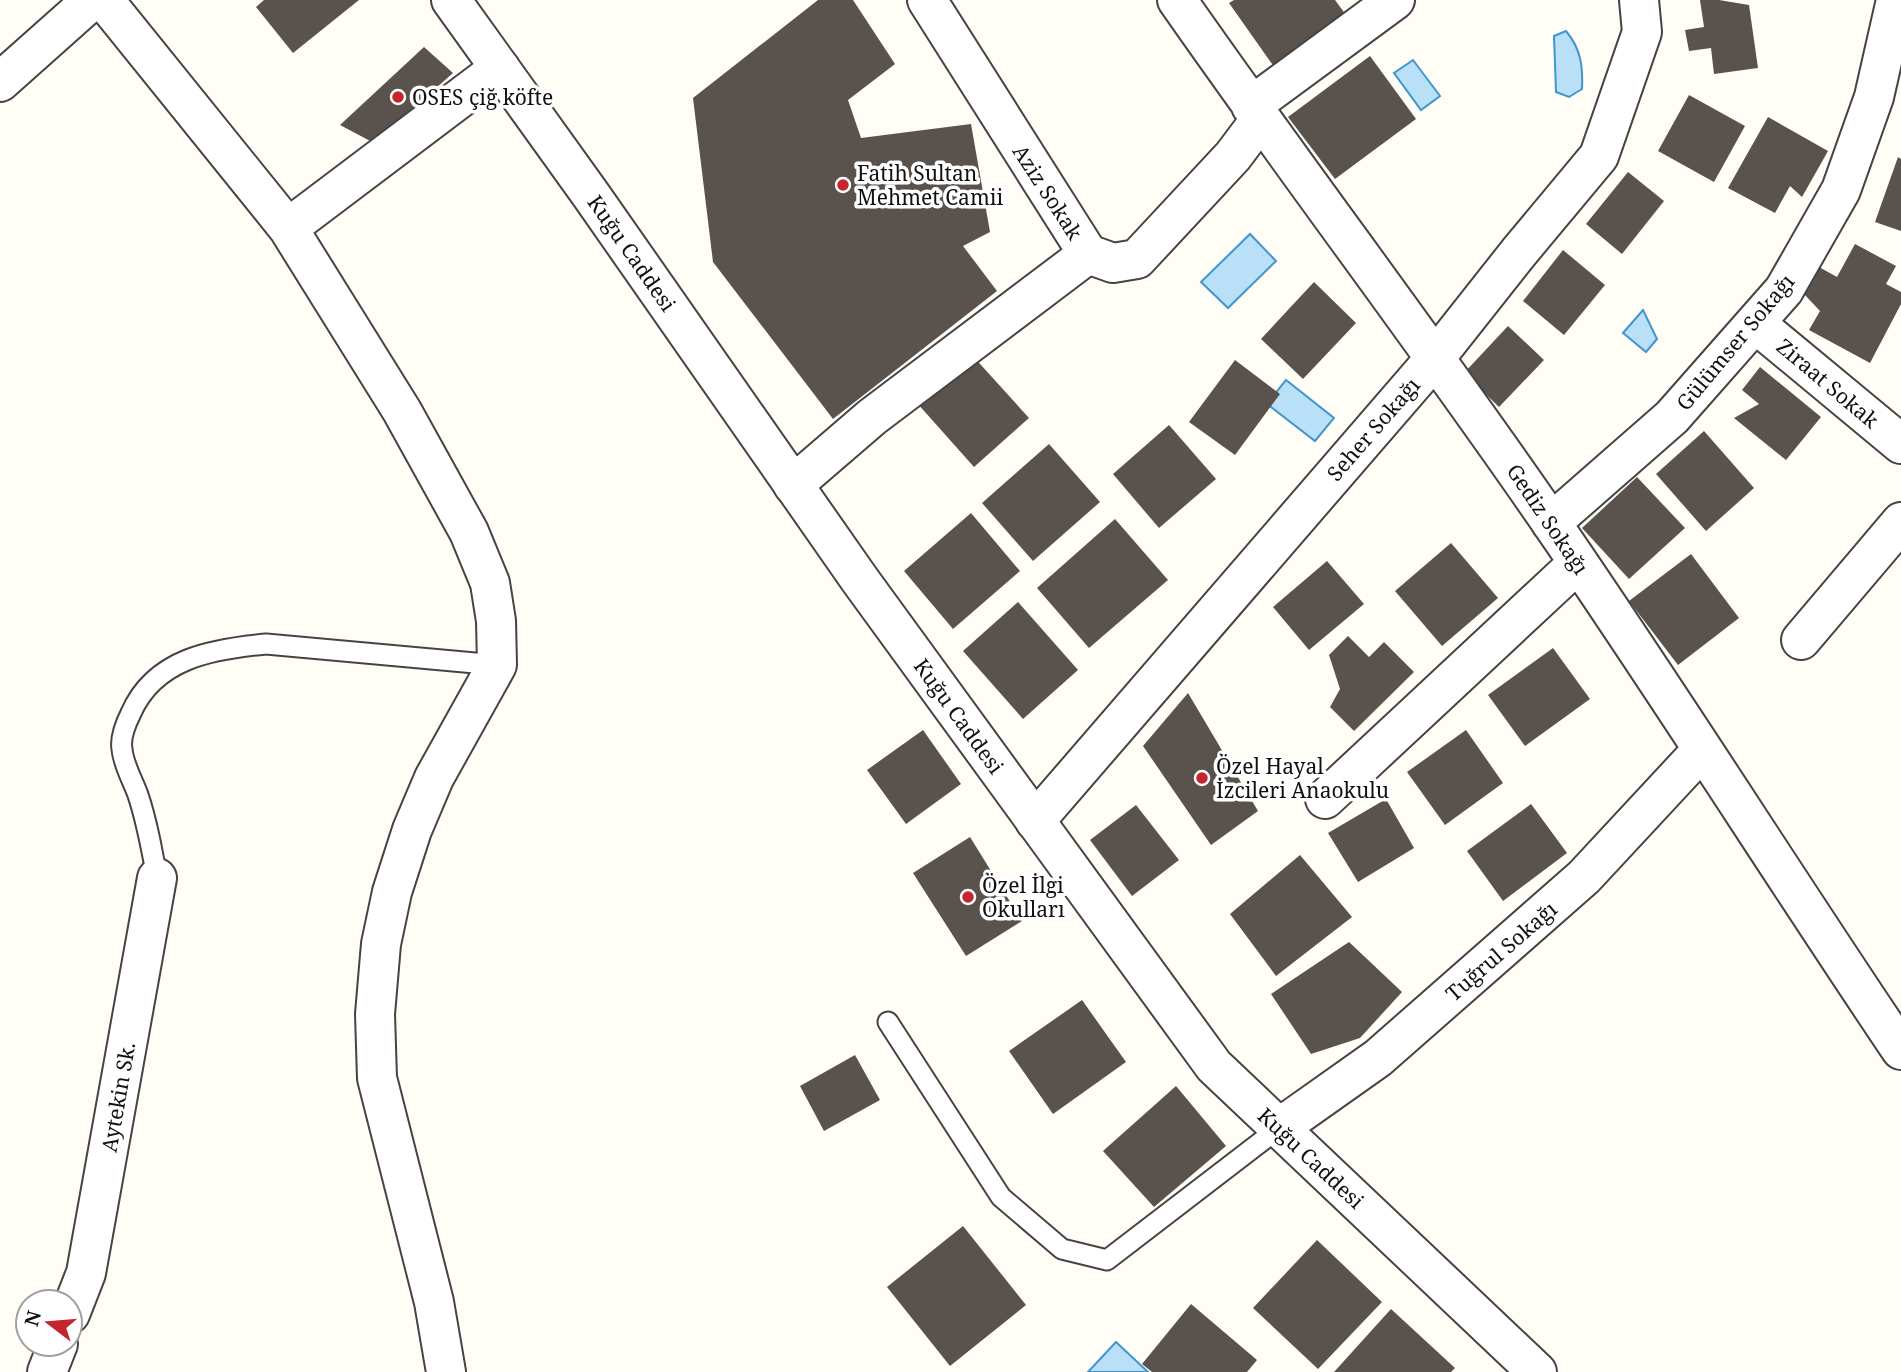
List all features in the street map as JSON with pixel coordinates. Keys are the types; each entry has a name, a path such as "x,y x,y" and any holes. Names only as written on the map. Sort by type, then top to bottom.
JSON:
{"street":[{"path":"0,82 92,0"},
{"path":"104,0 288,228 401,411 468,532 490,583 496,621 497,665 434,778 412,830 392,892 382,944 375,1014 377,1078 434,1302 446,1372"},
{"name":"Kuğu Caddesi","path":"451,0 793,485 1214,1066 1537,1372"},
{"name":"Aziz Sokak","path":"928,0 1088,254 1113,263 1137,259 1233,156 1256,113 1395,0"},
{"name":"Gediz Sokağı","path":"1177,0 1256,113 1436,357 1551,523 1901,1050"},
{"name":"Seher Sokağı","path":"1035,821 1436,357 1518,252 1599,156 1642,32 1639,0"},
{"name":"Gülümser Sokağı","path":"1551,523 1672,417 1784,290 1841,190 1874,97 1896,0"},
{"path":"288,228 500,68"},
{"path":"793,485 872,417 1088,254"},
{"name":"Ziraat Sokak","path":"1755,323 1901,444"},
{"path":"1801,640 1901,522"},
{"path":"1325,799 1578,563"},
{"name":"Tuğrul Sokağı","path":"1279,1128 1378,1058 1584,877 1702,750"},
{"name":"Aytekin Sk.","path":"80,1288 86,1273 157,878"}],"lane":[{"path":"157,878 144,816 122,749 124,734 135,704 151,682 173,665 222,649 266,644 497,665"},
{"path":"888,1022 1001,1197 1062,1249 1107,1260 1279,1128"}],"water":[{"path":"1566,31 1578,51 1582,73 1582,89 1569,97 1556,92 1554,36"},
{"path":"1413,60 1440,96 1421,110 1394,73"},
{"path":"1250,234 1276,261 1228,308 1201,282"},
{"path":"1643,310 1657,339 1646,352 1623,333"},
{"path":"1286,380 1334,418 1315,441 1267,404"},
{"path":"1116,1342 1148,1372 1088,1372"}],"building":[{"path":"264,0 359,0 293,53 256,7"},
{"name":"Fatih Sultan Mehmet Camii","path":"818,0 853,0 895,64 848,100 861,138 971,124 990,232 963,246 997,291 833,419 713,262 693,98"},
{"path":"1234,0 1335,0 1349,19 1277,71 1229,3"},
{"path":"1700,0 1749,5 1758,68 1714,74 1711,48 1689,51 1685,30 1704,27"},
{"path":"424,47 453,73 374,143 340,125"},
{"path":"1370,56 1416,119 1335,179 1288,117"},
{"path":"1689,95 1745,126 1714,182 1658,151"},
{"path":"1768,117 1828,151 1802,197 1790,186 1775,213 1728,188"},
{"path":"1898,157 1901,159 1901,231 1875,222"},
{"path":"1628,172 1664,201 1622,254 1586,224"},
{"path":"1855,244 1896,266 1886,284 1901,292 1901,304 1870,363 1809,330 1820,311 1804,294 1819,267 1837,277"},
{"path":"1563,250 1605,285 1564,335 1523,301"},
{"path":"1314,282 1356,323 1303,379 1261,339"},
{"path":"1508,326 1544,360 1499,407 1464,373"},
{"path":"971,354 1029,418 974,467 917,403"},
{"path":"1235,360 1280,394 1235,455 1189,422"},
{"path":"1760,367 1821,417 1786,460 1734,418 1759,404 1742,390"},
{"path":"1169,425 1216,479 1159,528 1113,474"},
{"path":"1704,431 1754,488 1706,531 1656,474"},
{"path":"1049,444 1100,502 1033,561 982,503"},
{"path":"1637,477 1685,528 1629,579 1582,528"},
{"path":"971,513 1020,571 953,629 904,571"},
{"path":"1115,519 1168,580 1089,648 1037,588"},
{"path":"1451,543 1498,598 1442,646 1395,591"},
{"path":"1691,554 1739,618 1678,665 1629,601"},
{"path":"1327,561 1364,604 1309,650 1273,607"},
{"path":"1018,602 1078,670 1023,719 963,651"},
{"path":"1348,636 1369,657 1384,642 1414,672 1354,731 1330,707 1340,689 1329,655"},
{"path":"1553,648 1590,699 1525,746 1488,695"},
{"name":"Özel Hayal İzcileri Anaokulu","path":"1188,693 1258,811 1211,845 1143,746"},
{"path":"923,730 961,784 906,824 867,770"},
{"path":"1466,730 1503,783 1445,825 1407,772"},
{"path":"1386,799 1414,848 1358,882 1328,833"},
{"path":"1531,804 1567,853 1503,901 1467,851"},
{"path":"1136,805 1179,860 1132,896 1090,840"},
{"name":"Özel İlgi Okulları","path":"970,837 1022,921 966,956 913,873"},
{"path":"1300,855 1352,917 1276,976 1230,914"},
{"path":"1349,942 1402,992 1360,1038 1311,1054 1271,994"},
{"path":"1082,1000 1126,1062 1053,1114 1009,1051"},
{"path":"855,1055 880,1100 824,1131 800,1086"},
{"path":"1176,1086 1226,1146 1154,1207 1103,1151"},
{"path":"963,1226 1026,1305 950,1366 887,1287"},
{"path":"1317,1240 1382,1302 1318,1369 1253,1308"},
{"path":"1191,1304 1257,1360 1247,1372 1152,1372 1142,1364"},
{"path":"1391,1309 1455,1368 1451,1372 1334,1372"}],"place":[{"name":"OSES çiğ köfte","path":"398,97"},
{"name":"Fatih Sultan Mehmet Camii","path":"843,185"},
{"name":"Özel Hayal İzcileri Anaokulu","path":"1202,778"},
{"name":"Özel İlgi Okulları","path":"968,897"}]}
